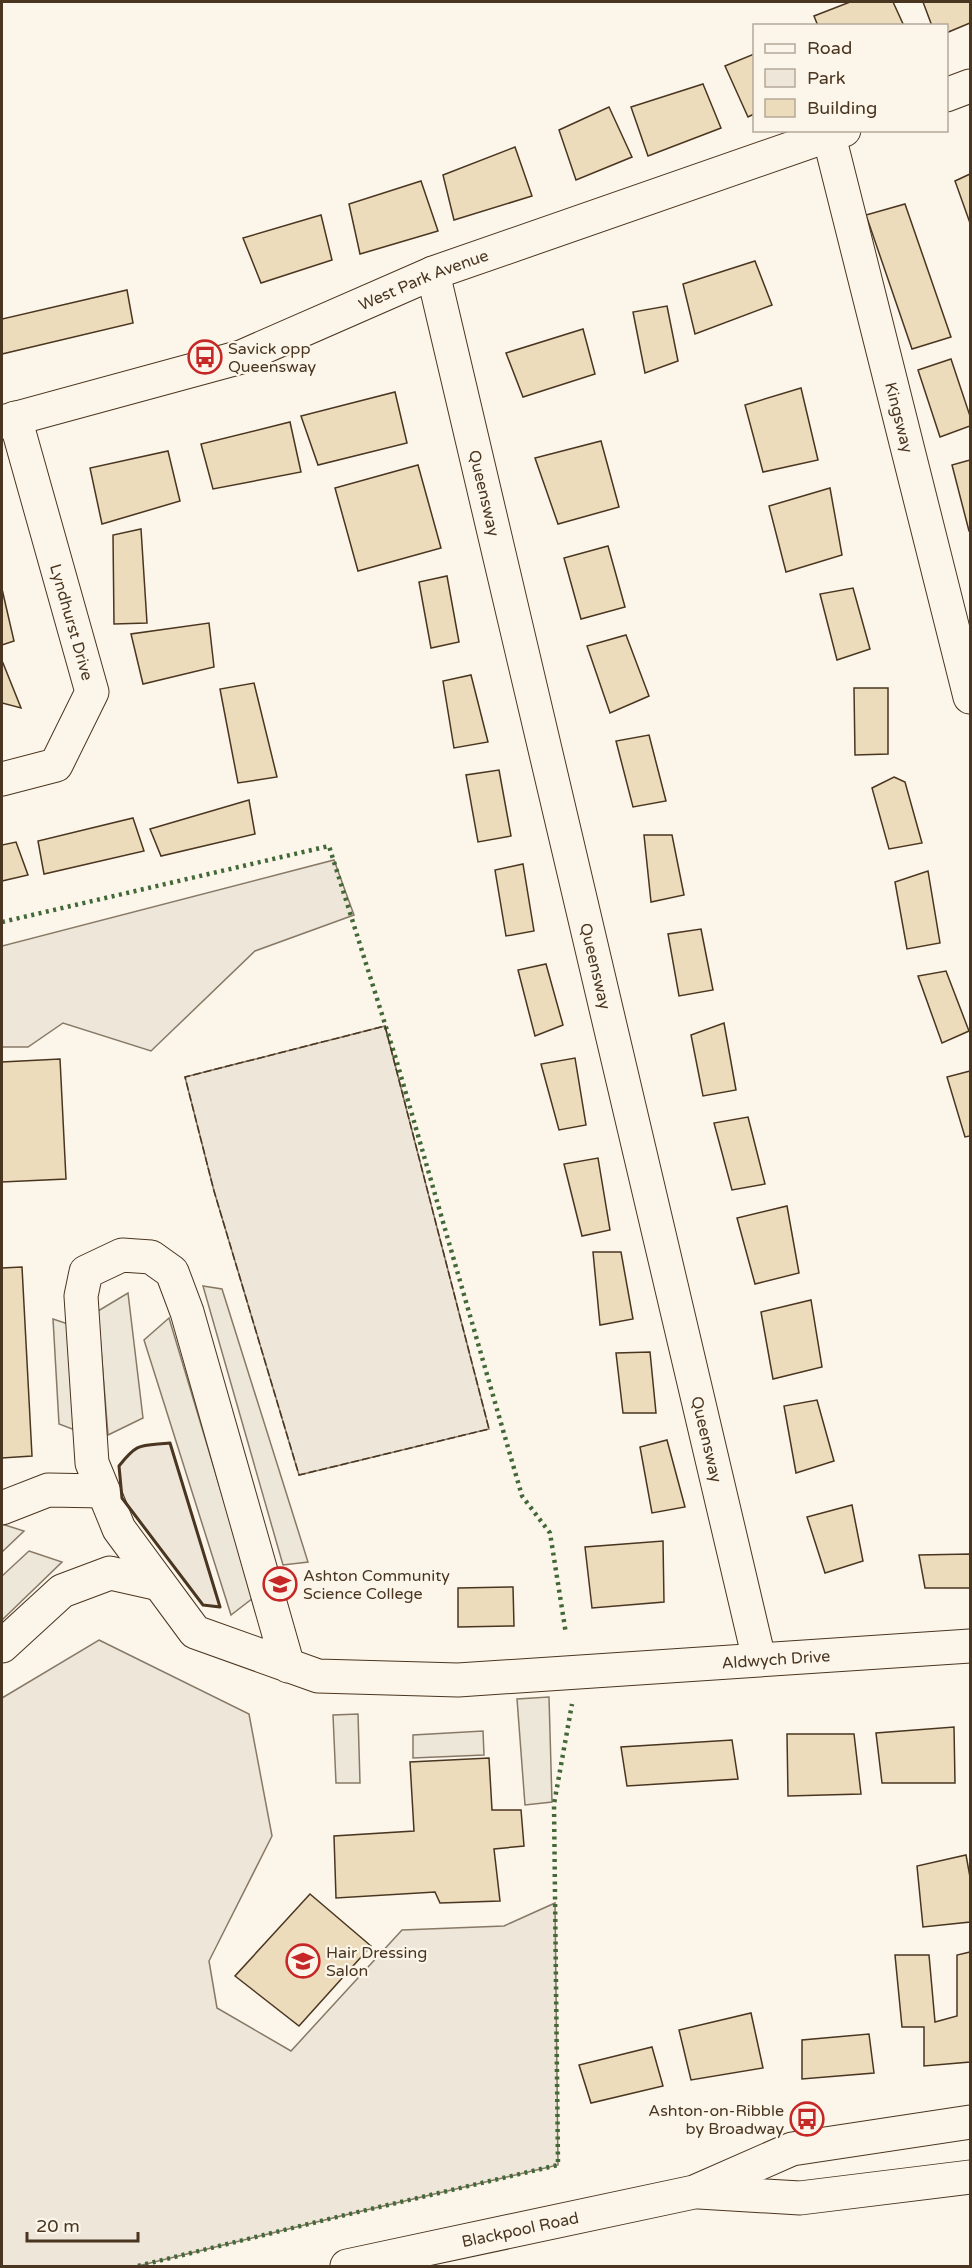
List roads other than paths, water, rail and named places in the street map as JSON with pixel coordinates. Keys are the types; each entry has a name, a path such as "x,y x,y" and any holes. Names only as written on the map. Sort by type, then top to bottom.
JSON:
{"main road":[{"path":"948,94 970,86"},
{"name":"West Park Avenue","path":"8,420 241,357 433,273 836,133"},
{"name":"Kingsway","path":"836,133 970,697"},
{"name":"Queensway","path":"433,273 759,1659"},
{"name":"Lyndhurst Drive","path":"2,779 56,765 92,692 8,420"},
{"name":"Aldwych Drive","path":"288,1666 187,1312 171,1272 151,1257 122,1255 86,1272 81,1296 92,1463 119,1529 195,1632 288,1666 318,1676 458,1680 970,1646"},
{"path":"2,1508 48,1490 103,1491"},
{"path":"2,1646 62,1591 110,1573 159,1584"},
{"name":"Blackpool Road","path":"347,2266 694,2192 792,2149 970,2122"},
{"name":"Blackpool Road","path":"694,2192 800,2198 970,2177"}],"place":[{"name":"Savick opp Queensway","path":"205,357"},
{"name":"Ashton Community Science College","path":"280,1584"},
{"name":"Hair Dressing Salon","path":"303,1961"},
{"name":"Ashton-on-Ribble by Broadway","path":"807,2119"}]}
